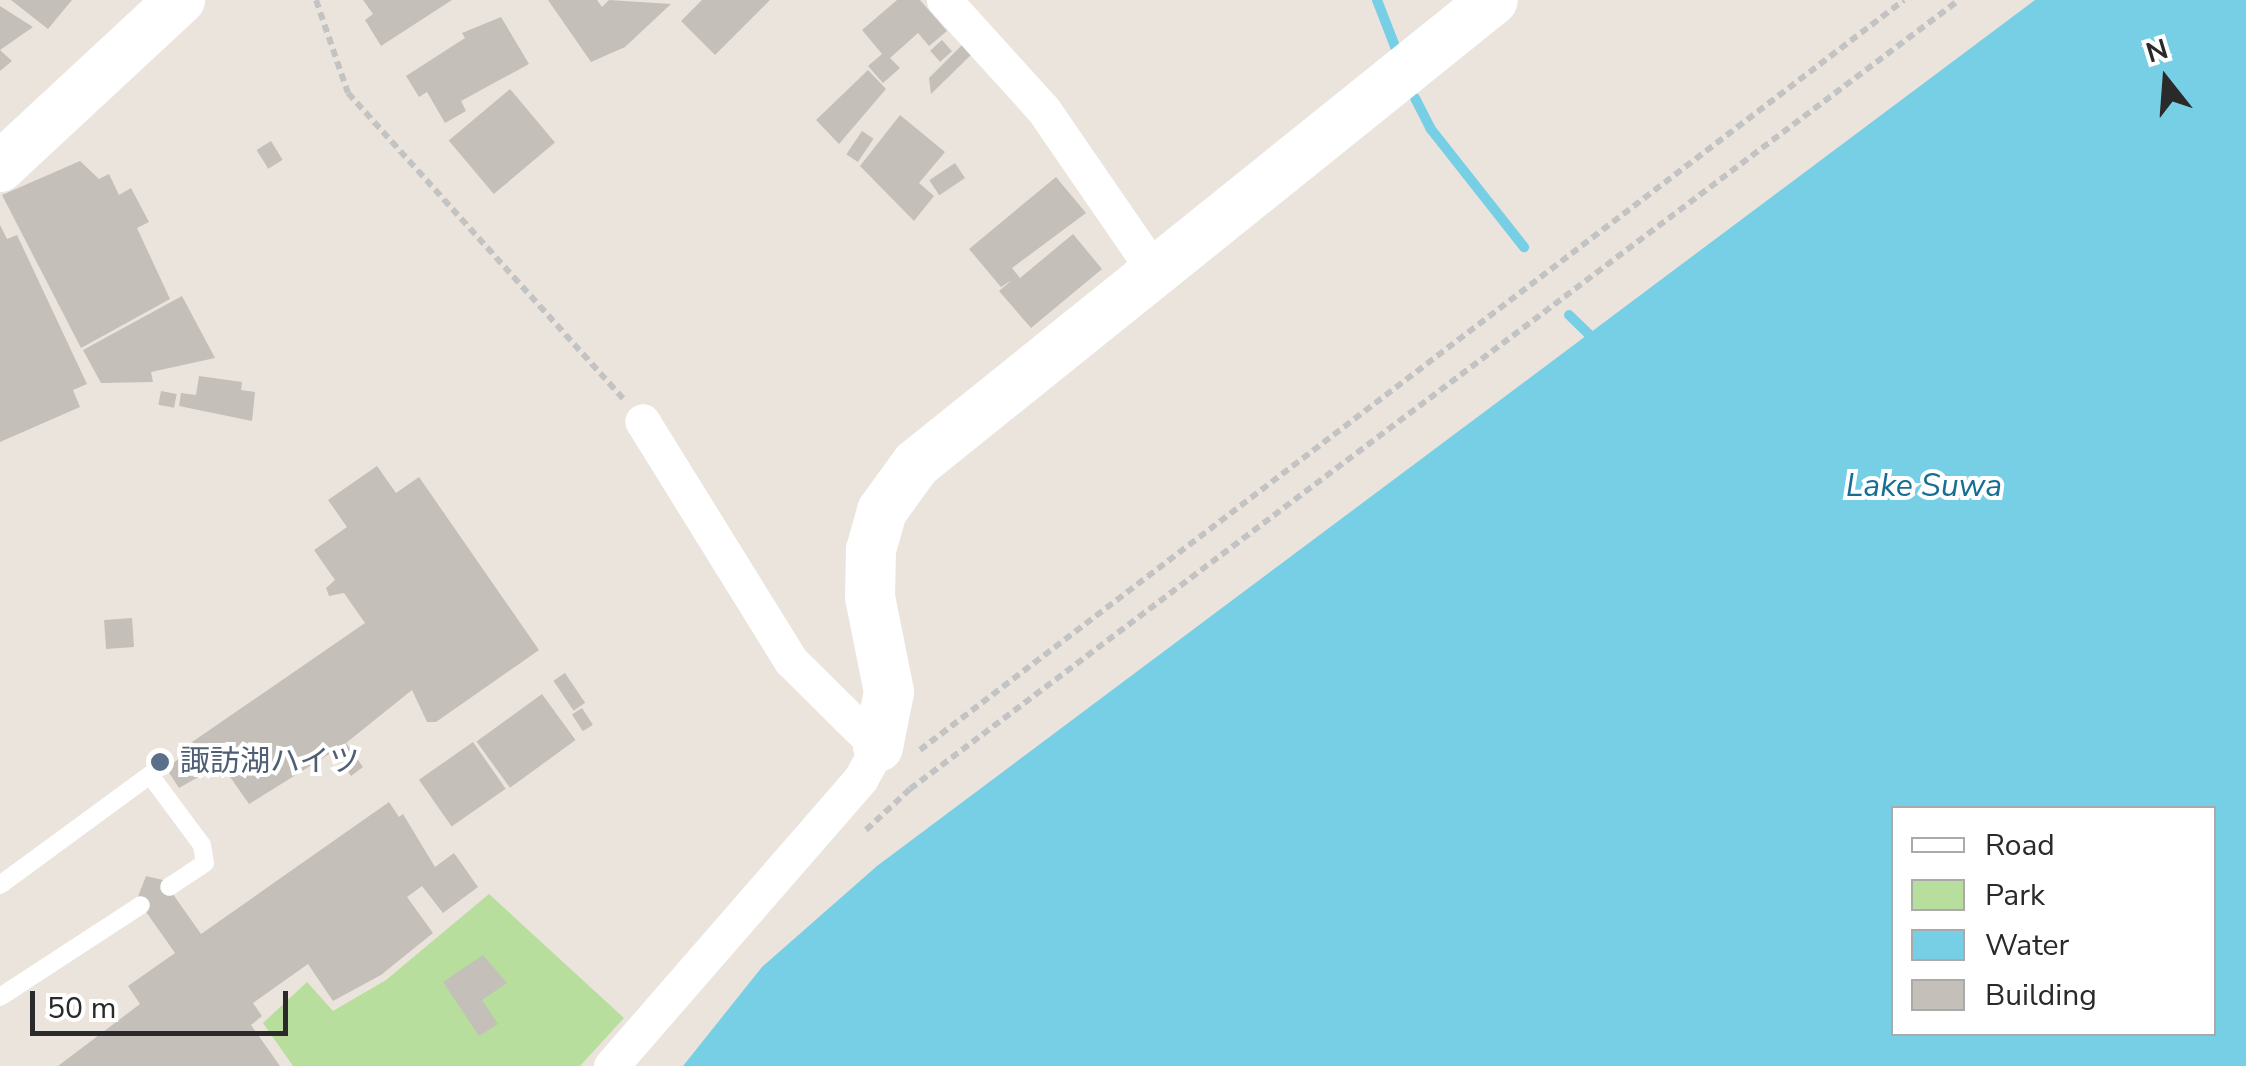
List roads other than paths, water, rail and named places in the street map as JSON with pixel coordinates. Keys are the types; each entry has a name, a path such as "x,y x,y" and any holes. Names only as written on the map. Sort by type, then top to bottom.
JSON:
{"street":[{"path":"0,167 180,0"},
{"path":"944,0 1043,108 1146,259"},
{"path":"611,1066 860,778 878,747 889,692 870,598 871,550 882,511 916,464 1493,0"},
{"path":"642,421 790,661 878,747"}],"lane":[{"path":"0,885 150,775 202,846 205,863 169,888"},
{"path":"0,997 141,905"}],"water":[{"name":"Lake Suwa","path":"2035,0 2246,0 2246,1066 683,1066 762,967 877,866"}],"waterway":[{"path":"1377,0 1396,49"},
{"path":"1415,98 1430,128 1524,247"},
{"path":"1569,315 1597,342"}],"place":[{"name":"諏訪湖ハイツ","path":"160,762"}]}
